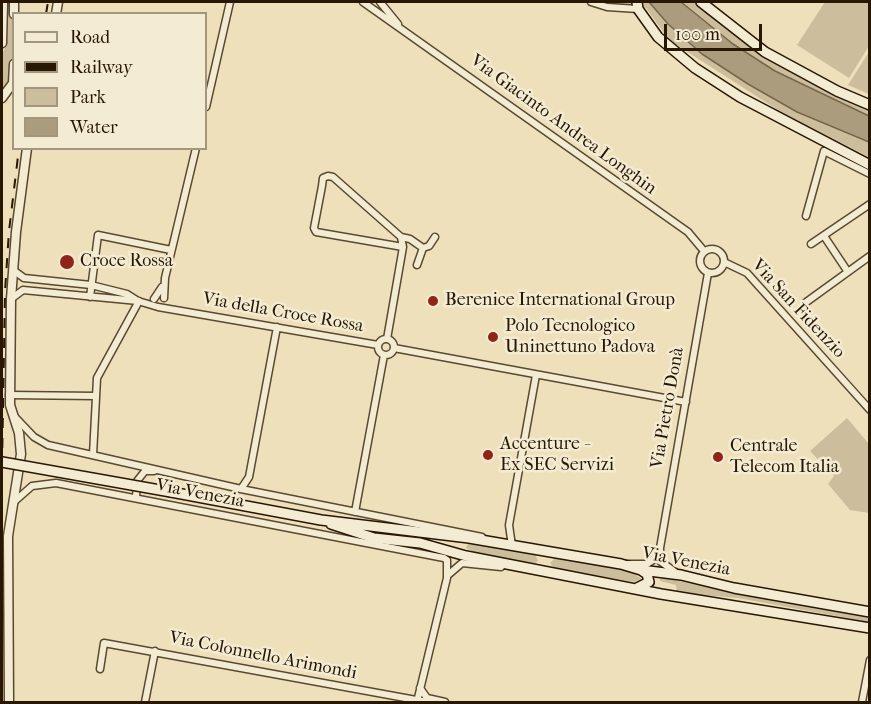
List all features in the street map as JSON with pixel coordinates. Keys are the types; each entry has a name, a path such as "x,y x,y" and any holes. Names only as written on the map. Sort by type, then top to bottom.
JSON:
{"main road":[{"path":"700,2 765,52 837,91 870,105"},
{"path":"637,5 658,37 695,68 740,97 870,165"},
{"name":"Via Venezia","path":"2,462 321,520 464,537 621,564 640,570 681,575 734,588 870,612"},
{"name":"Via Venezia","path":"321,520 362,535 420,543 447,556 461,555 870,628"},
{"path":"461,555 458,545 464,537"},
{"path":"637,588 645,586 650,580 647,574 640,570"}],"street":[{"path":"2,43 3,2"},
{"path":"207,103 230,2"},
{"name":"Via Giacinto Andrea Longhin","path":"363,2 688,232 704,251"},
{"name":"Via Giacinto Andrea Longhin","path":"380,2 400,26"},
{"path":"591,2 607,7 637,5"},
{"path":"2,98 12,84"},
{"path":"9,702 8,536 11,507 21,461 21,441 15,417 10,409 9,395 11,299 27,150"},
{"path":"160,301 196,150"},
{"path":"806,216 824,151 870,174"},
{"path":"403,248 316,232 314,228 323,178 333,177 401,237 410,239 423,248"},
{"path":"811,244 870,204"},
{"path":"90,297 98,235 171,250"},
{"path":"824,236 848,272"},
{"path":"387,339 403,248 401,237"},
{"path":"423,248 429,246 435,237"},
{"path":"417,265 423,248"},
{"name":"Via San Fidenzio","path":"704,251 712,248 720,251 724,262 747,273 870,410"},
{"path":"704,251 700,263 708,273"},
{"path":"805,303 870,256"},
{"name":"Via San Fidenzio","path":"708,273 718,272 724,262"},
{"name":"Via della Croce Rossa","path":"13,269 24,278 91,285 127,294 140,301"},
{"name":"Via Pietro Donà","path":"660,548 708,273"},
{"name":"Via della Croce Rossa","path":"11,299 15,293 23,290 160,301 183,309 378,345"},
{"path":"93,455 97,378 140,301"},
{"path":"242,489 249,477 277,327"},
{"name":"Via della Croce Rossa","path":"378,345 382,340 387,339 392,342 394,348"},
{"name":"Via della Croce Rossa","path":"378,345 384,355"},
{"path":"355,512 384,355 391,354 394,348 686,402"},
{"path":"512,546 509,525 536,375"},
{"path":"9,395 96,396"},
{"name":"Via Venezia","path":"15,417 34,438 43,443 242,489 472,533 496,543"},
{"name":"Via Venezia","path":"136,498 137,481 143,473 157,471"},
{"name":"Via Venezia","path":"11,507 26,489 45,482 328,536 447,556"},
{"name":"Via Venezia","path":"328,536 362,535"},
{"path":"621,564 647,564 654,560 660,548"},
{"path":"660,548 663,565 681,575"},
{"path":"417,702 448,577 447,556"},
{"name":"Via Venezia","path":"448,577 462,563 508,569 520,567"},
{"name":"Via Colonnello Arimondi","path":"100,669 104,643 426,702"},
{"path":"145,702 155,651"},
{"path":"862,702 870,660"},
{"path":"420,688 427,698 446,702"}],"green space":[{"path":"8,2 12,2 12,76 2,94 2,54 7,44"},
{"path":"596,2 649,2 668,24 702,54 748,84 839,130 869,142 869,157 781,112 669,40 646,8"},
{"path":"681,2 696,2 748,42 869,106 869,116 775,71 733,44"},
{"path":"825,2 869,2 869,46 849,78 797,45"},
{"path":"869,52 869,94 848,85"},
{"path":"847,418 869,444 869,513 850,510 828,484 834,476 810,451"},
{"path":"468,543 535,554 538,561 533,565 481,555 466,548"},
{"path":"556,557 631,572 642,579 634,582 554,568 550,563"},
{"path":"661,577 745,596 869,618 869,622 738,598 677,593 676,585 660,581"}],"water":[{"path":"649,2 681,2 733,44 775,71 869,116 869,142 797,112 748,84 702,54 668,24"}],"railway":[{"path":"46,12 48,2"},
{"path":"2,468 5,291 9,231 19,150"}],"place":[{"name":"Croce Rossa","path":"67,262"},
{"name":"Berenice International Group","path":"433,301"},
{"name":"Polo Tecnologico Uninettuno Padova","path":"493,337"},
{"name":"Accenture - Ex SEC Servizi","path":"488,455"},
{"name":"Centrale Telecom Italia","path":"718,457"}]}
